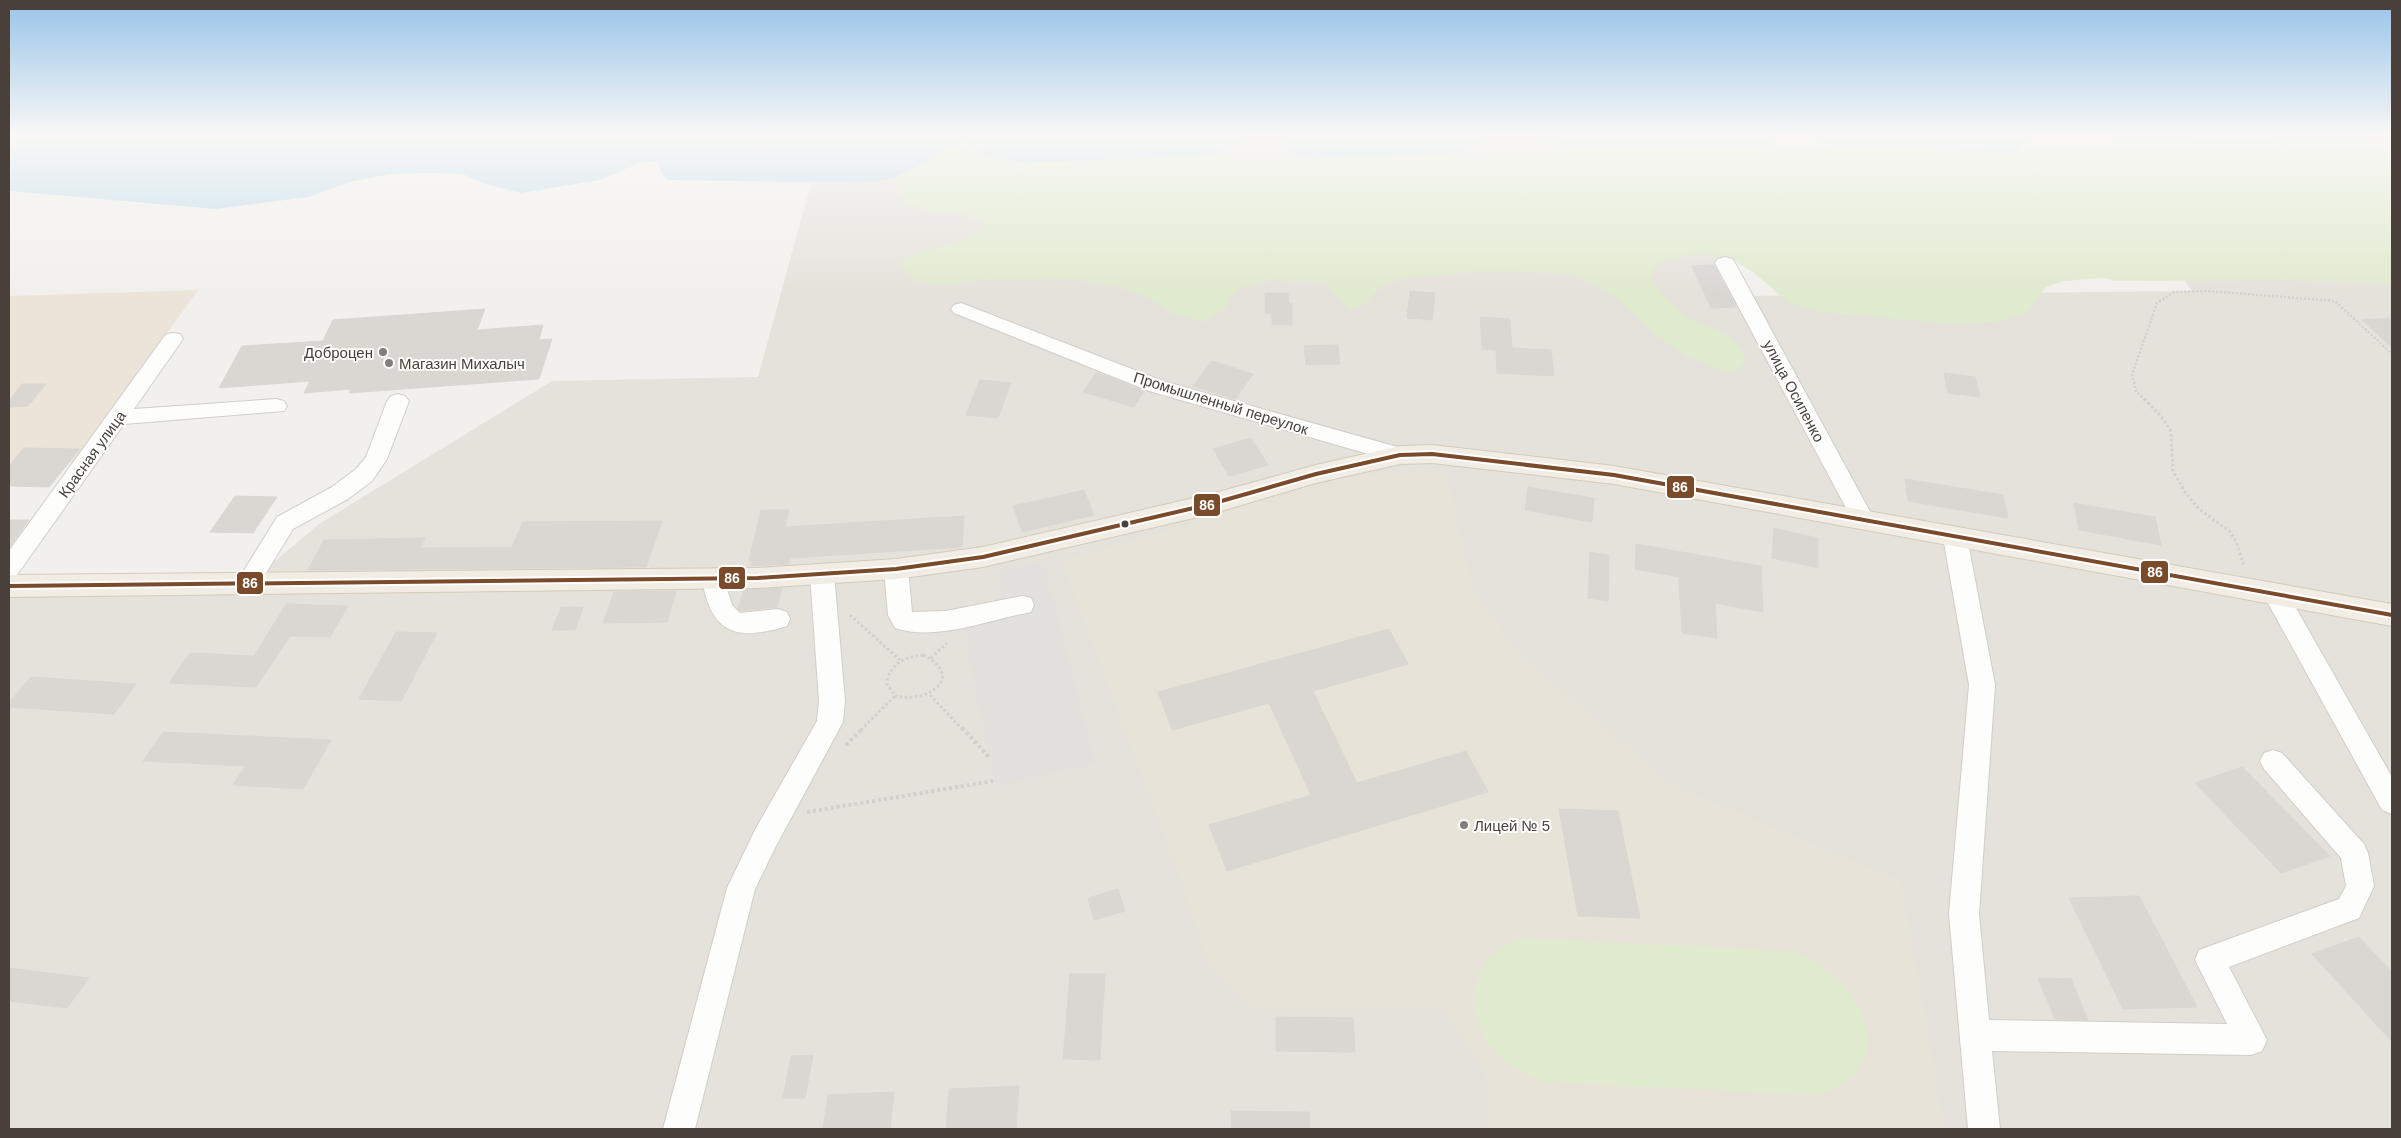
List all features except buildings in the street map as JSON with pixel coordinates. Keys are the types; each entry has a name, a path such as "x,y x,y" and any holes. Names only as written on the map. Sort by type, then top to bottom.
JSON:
{"main road":[{"path":"9,583 247,585 714,579 823,582 896,569 984,557 1210,504 1316,474 1400,455 1466,456 1614,475 2392,615"}],"street":[{"name":"улица Осипенко","path":"1725,263 1862,519"},
{"name":"Промышленный переулок","path":"961,309 1156,386 1400,455"},
{"name":"Красная улица","path":"9,583 119,417 174,339"},
{"path":"247,585 285,524 340,493 364,475 376,459 398,401"},
{"path":"119,417 276,406"},
{"path":"1956,537 1982,685 1964,914 1984,1129"},
{"path":"896,569 900,615 904,621 913,623 944,619 1022,605"},
{"path":"714,579 718,605 728,618 737,623 746,624 778,619"},
{"path":"679,1129 741,888 830,722 832,701 823,582"},
{"path":"2263,592 2392,802"},
{"path":"1974,1035 2251,1040 2210,960 2349,909 2360,886 2354,852 2273,761"}],"path":[{"path":"2263,592 2229,531 2200,509 2185,492 2173,471 2171,431 2160,415 2136,391 2132,375 2157,303 2174,292 2208,291 2334,301 2392,354"},
{"path":"823,582 900,660"},
{"path":"922,655 937,662 943,675 937,689 930,695 912,700 903,699 890,691 887,677 890,669 900,660 922,655"},
{"path":"930,695 989,757"},
{"path":"777,818 993,781"}],"shaded area":[{"path":"810,187 1688,187 1742,296 2192,291 2165,251 2392,262 2392,1129 9,1129 9,586 247,585 319,524 552,381 758,377"},
{"path":"198,290 74,463 9,465 9,296"},
{"name":"Лицей № 5","path":"1446,473 1473,589 1519,655 1673,785 1901,881 1945,1129 1491,1129 1484,1069 1442,1007 1250,1007 1211,970 1175,864 1062,561 1360,474"},
{"path":"1044,562 1095,763 994,786 962,617 1004,608 996,572"}],"green space":[{"path":"898,187 2392,187 2392,285 2372,282 2285,280 2115,281 2103,278 2064,281 2046,287 2027,312 2004,321 1956,324 1820,312 1789,303 1754,273 1730,258 1698,253 1664,261 1654,266 1651,280 1676,309 1695,321 1729,336 1741,350 1746,360 1737,371 1718,370 1686,356 1658,336 1614,296 1585,280 1564,273 1481,271 1399,279 1380,286 1366,304 1352,309 1340,300 1325,282 1267,280 1240,288 1230,297 1226,308 1205,322 1173,314 1150,298 1121,287 1079,279 980,280 943,285 916,281 905,271 902,261 918,253 966,239 983,224 965,214 935,212 904,203"},
{"path":"1516,938 1794,951 1830,973 1854,999 1863,1016 1867,1033 1867,1048 1863,1063 1853,1076 1838,1087 1818,1095 1546,1082 1517,1070 1498,1055 1482,1034 1474,1008 1477,981 1485,964"}],"water":[{"path":"9,187 336,187 309,197 216,209 9,191"},
{"path":"498,187 557,187 521,193"}],"transit line":[{"name":"86","path":"9,586 758,578 896,569 983,557 1211,504 1316,474 1400,455 1432,454 1614,475 2392,615"}],"place":[{"name":"Доброцен","path":"383,352"},
{"name":"Магазин Михалыч","path":"389,363"},
{"name":"Лицей № 5","path":"1464,825"}]}
